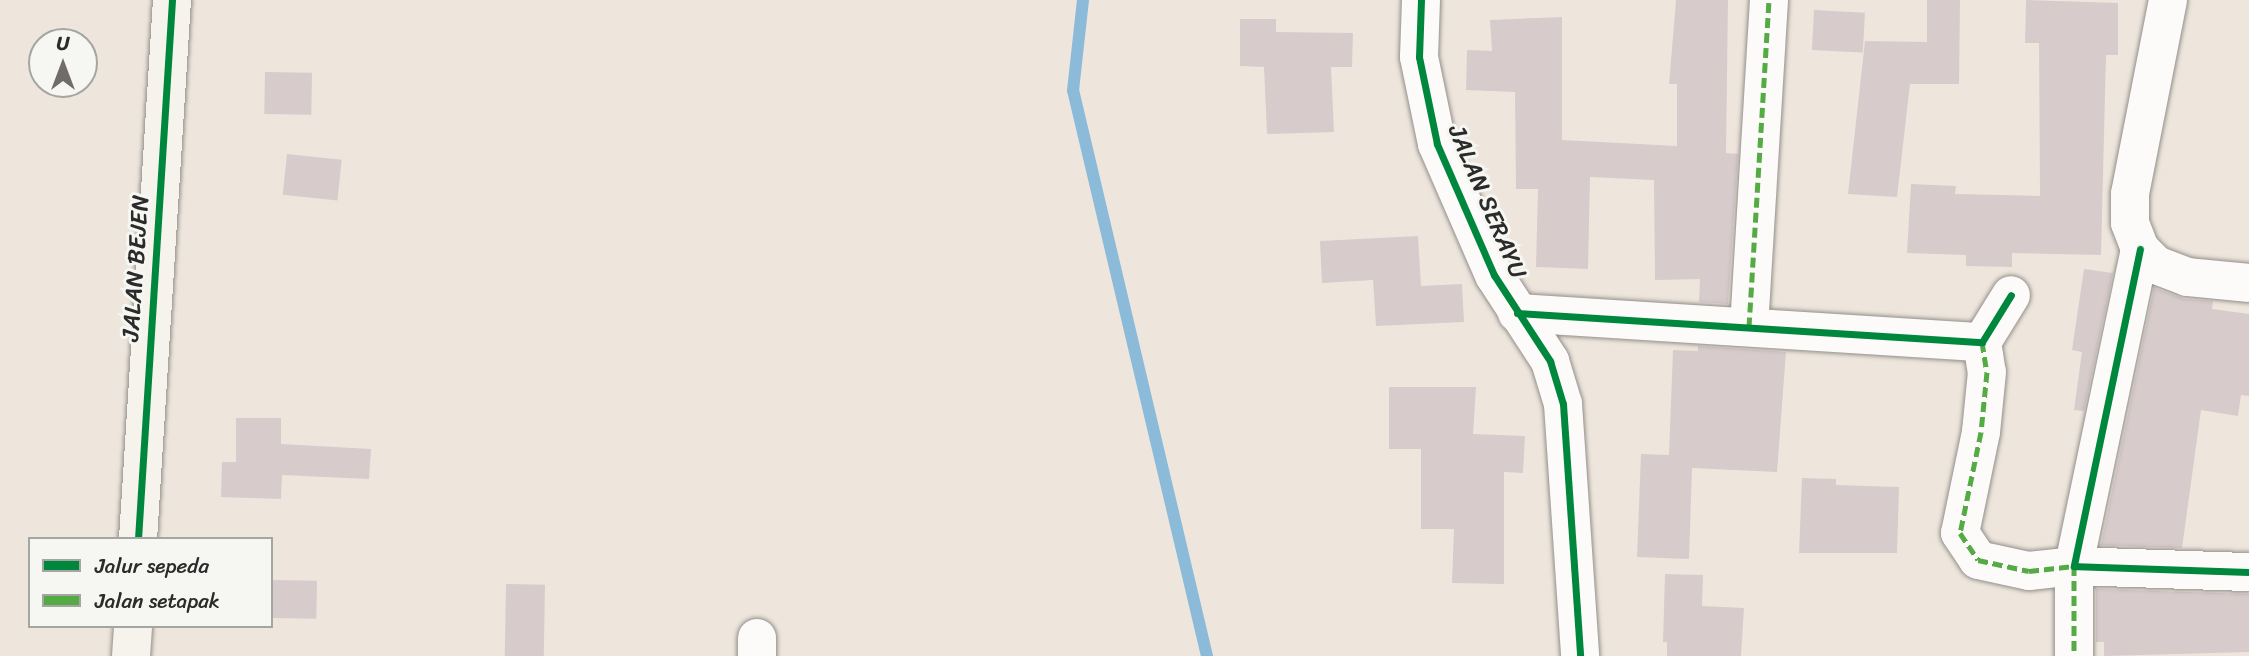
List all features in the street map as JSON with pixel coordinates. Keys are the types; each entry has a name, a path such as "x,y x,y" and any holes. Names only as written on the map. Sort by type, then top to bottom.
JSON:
{"street":[{"name":"JALAN BEJEN","path":"138,537 172,0"},
{"name":"JALAN SERAYU","path":"1421,0 1419,57 1437,144 1494,275 1550,361 1563,404 1580,656"},
{"path":"1749,327 1769,0"},
{"path":"2168,0 2130,194 2130,223 2140,249 2156,265 2187,277 2249,283"},
{"path":"2074,656 2074,566 2140,249"},
{"path":"2011,295 1982,342 1987,372 1981,432 1960,533 1978,560 2029,571 2074,566 2249,572"},
{"path":"1517,313 1749,327 1821,336 1982,342"},
{"path":"131,656 133,628"}],"building":[{"path":"1676,0 1728,0 1726,153 1738,154 1728,304 1699,302 1700,279 1655,280 1654,180 1590,177 1588,269 1536,267 1538,189 1516,189 1515,92 1466,90 1467,50 1492,51 1490,20 1562,17 1562,140 1677,146 1677,84 1669,84"},
{"path":"1927,0 1960,0 1959,84 1910,84 1897,197 1848,194 1865,41 1927,42"},
{"path":"2026,0 2118,3 2118,55 2106,55 2101,255 2012,253 2012,267 1966,266 1966,255 1907,253 1911,184 1956,186 1955,194 2040,196 2039,43 2025,43"},
{"path":"1814,10 1865,13 1863,53 1812,50"},
{"path":"1240,19 1276,19 1276,32 1353,33 1352,67 1331,67 1334,132 1267,134 1264,67 1240,66"},
{"path":"265,72 312,73 311,115 264,114"},
{"path":"287,154 342,160 337,201 283,195"},
{"path":"1418,236 1421,286 1462,284 1464,322 1376,326 1373,280 1322,283 1320,241"},
{"path":"2084,269 2113,273 2084,411 2074,410 2082,352 2072,350"},
{"path":"2154,288 2185,299 2213,301 2212,309 2249,314 2249,396 2241,395 2238,416 2201,410 2182,548 2101,545"},
{"path":"1698,346 1786,352 1777,472 1692,468 1689,559 1637,557 1641,454 1669,455 1673,350 1698,351"},
{"path":"1389,387 1476,387 1473,434 1525,436 1523,473 1504,472 1504,584 1452,583 1454,529 1421,529 1421,449 1389,449"},
{"path":"236,418 281,418 281,444 371,449 369,479 282,475 281,499 221,497 222,462 236,462"},
{"path":"1802,478 1836,479 1836,485 1899,487 1897,553 1799,553"},
{"path":"1665,574 1703,575 1702,606 1744,608 1741,656 1667,656 1667,642 1663,642"},
{"path":"273,580 317,581 316,619 273,618"},
{"path":"506,584 545,585 544,656 505,656"},
{"path":"2096,589 2249,594 2249,652 2104,656 2104,642 2096,642"}],"waterway":[{"path":"1083,0 1073,90 1207,656"}],"marked path":[{"path":"1749,327 1769,0"},
{"path":"1982,342 1987,372 1981,432 1960,533 1978,560 2029,571 2074,566 2074,656"}],"cycle path":[{"path":"138,537 172,0"},
{"path":"1421,0 1419,57 1437,144 1494,275 1550,361 1563,404 1580,656"},
{"path":"2140,249 2074,566 2249,572"},
{"path":"1517,313 1982,342 2011,295"}]}
